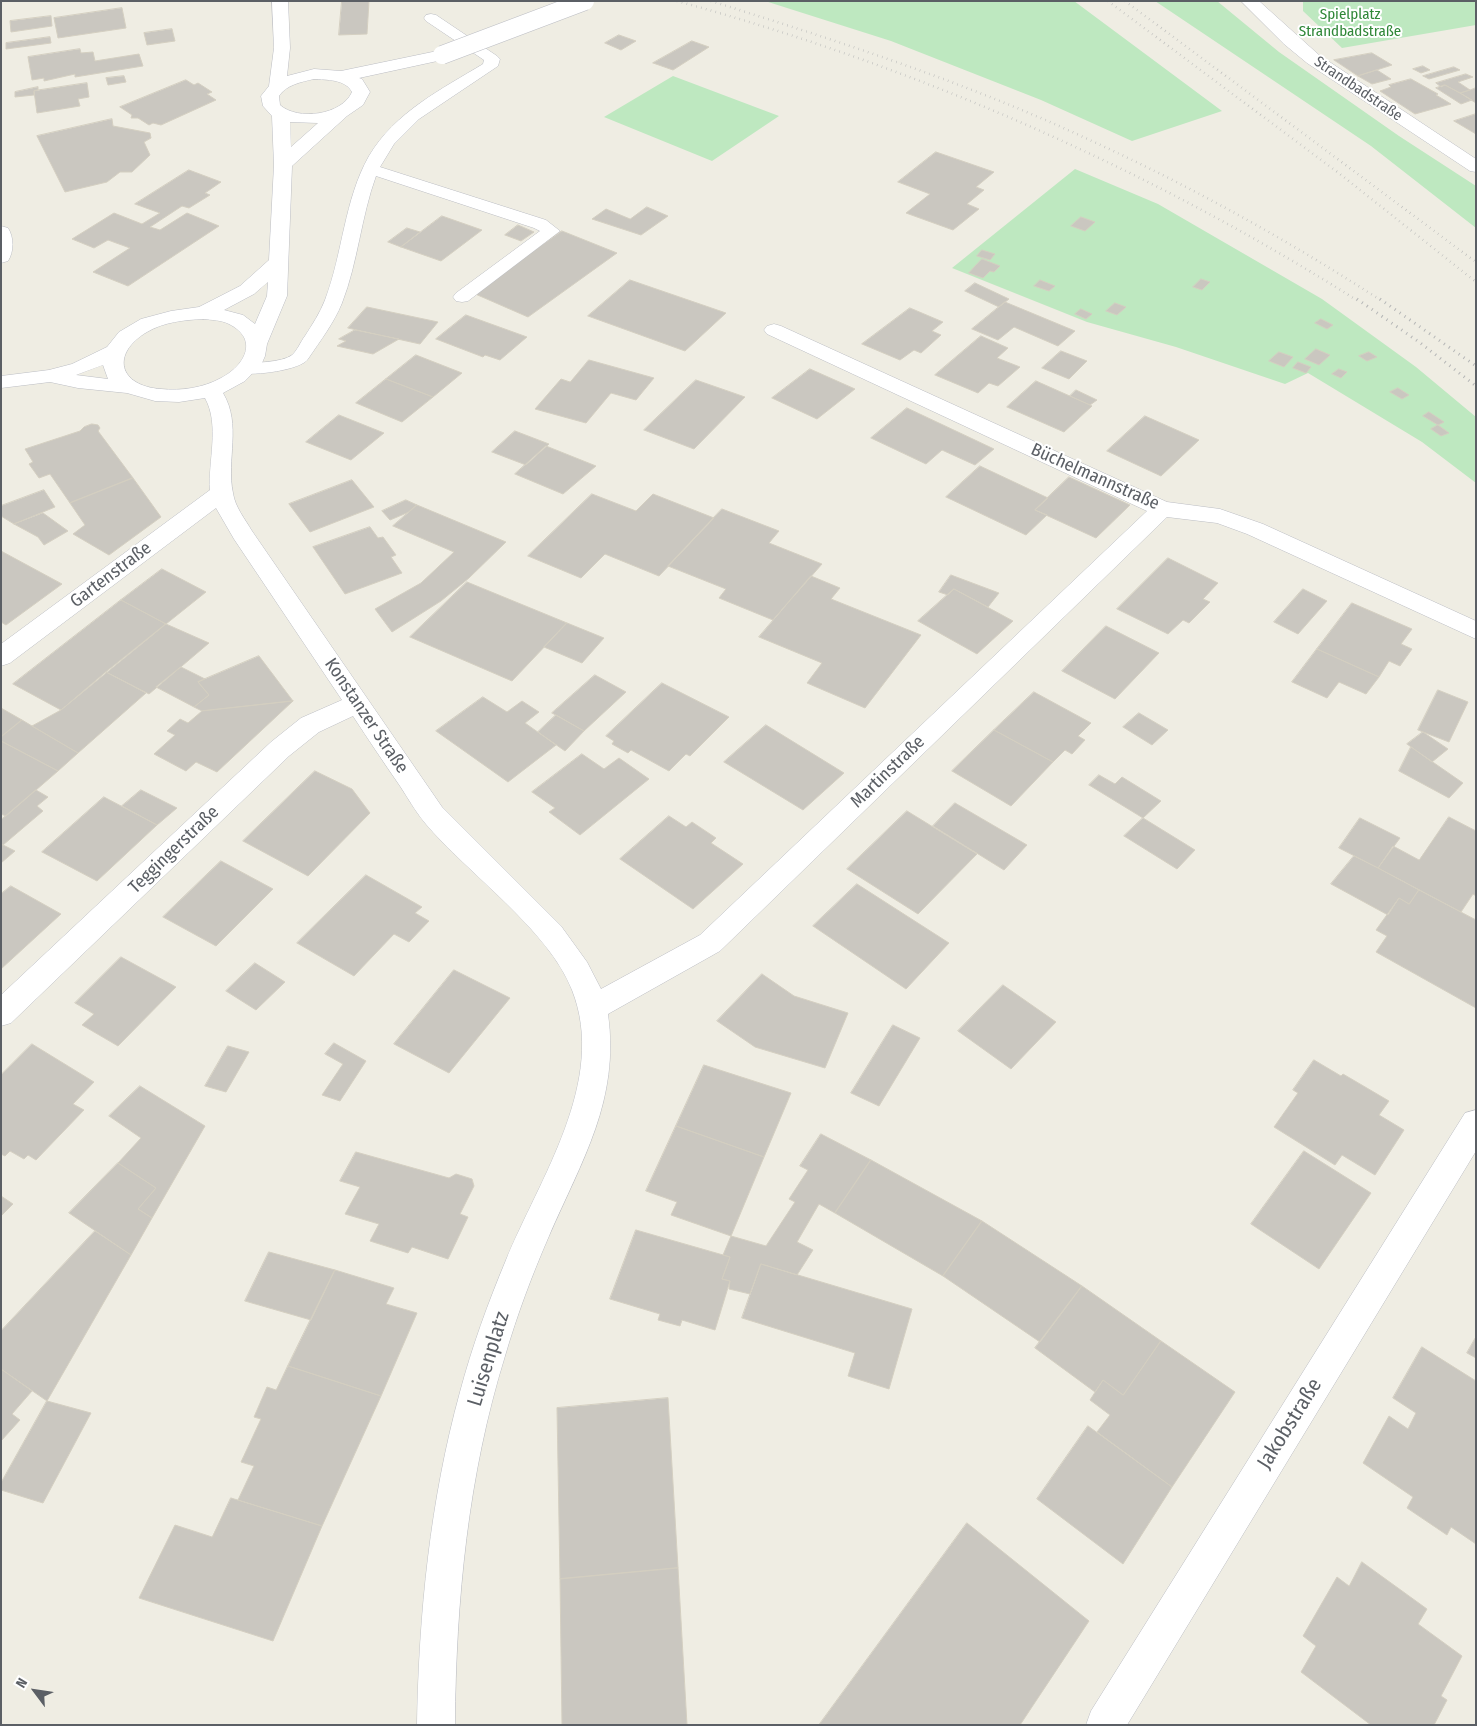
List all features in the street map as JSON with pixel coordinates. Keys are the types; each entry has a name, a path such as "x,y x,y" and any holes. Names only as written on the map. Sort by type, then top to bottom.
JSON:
{"street":[{"path":"277,87 282,48 280,1"},
{"path":"283,166 312,137 339,114 385,86 442,55 524,22 585,1"},
{"name":"Strandbadstraße","path":"1249,1 1313,59 1476,167"},
{"path":"282,48 300,60 353,80 360,86 362,94 359,101"},
{"path":"339,114 309,119 282,114 270,102 271,94 277,87 300,77 336,75 442,55"},
{"path":"50,376 78,382 127,387 144,394 165,397 189,395 211,390 232,380 247,369 256,356 258,343 277,296 283,166 282,114"},
{"path":"1,232 3,251 1,257"},
{"path":"203,313 247,290 278,263"},
{"path":"127,387 116,377 112,364 115,351 124,339 140,328 159,319 181,314 203,313 224,316 240,322 252,331 258,343"},
{"name":"Büchelmannstraße","path":"774,330 1162,509 1220,516 1254,529 1476,631"},
{"path":"1,382 50,376 79,368 115,351"},
{"name":"Konstanzer Straße","path":"211,390 219,400 222,422 221,493 242,534 433,814 461,844 520,900 566,951 582,979 593,1008"},
{"name":"Gartenstraße","path":"1,657 221,493"},
{"name":"Martinstraße","path":"593,1008 710,943 1162,509"},
{"name":"Teggingerstraße","path":"1,1014 280,749 310,725 358,703"},
{"name":"Luisenplatz","path":"436,1725 436,1689 442,1584 454,1497 472,1411 497,1327 522,1259 579,1131 591,1096 598,1060 593,1008"},
{"name":"Jakobstraße","path":"1105,1725 1476,1123"}],"lane":[{"path":"247,369 280,365 299,359 334,302 362,195 378,154 403,124 451,90 490,66 492,59 431,18"},
{"path":"371,169 540,224 551,231 462,297"}],"green space":[{"path":"765,1 1074,1 1222,111 1132,141 1041,100 891,41"},
{"path":"1155,1 1217,1 1279,52 1399,136 1476,186 1476,228 1371,146"},
{"name":"Spielplatz Strandbadstraße","path":"1303,1 1476,1 1476,25 1342,48 1303,11"},
{"path":"673,76 779,116 712,161 604,117"},
{"path":"1075,169 1158,204 1322,299 1416,367 1476,417 1476,483 1422,442 1308,373 1285,384 1176,347 1087,322 952,268"}],"building":[{"path":"342,1 369,1 367,34 339,35"},
{"path":"122,8 126,28 58,38 54,18"},
{"path":"51,16 52,26 11,32 10,21"},
{"path":"172,29 175,41 147,45 144,33"},
{"path":"619,35 636,41 621,50 605,43"},
{"path":"50,37 51,43 6,49 6,43"},
{"path":"692,41 709,47 673,70 653,63"},
{"path":"80,49 81,53 93,52 95,61 139,54 143,66 75,77 75,74 44,81 44,78 32,80 28,57"},
{"path":"1372,53 1392,65 1358,76 1334,60"},
{"path":"1423,66 1430,70 1421,73 1413,69"},
{"path":"1454,67 1460,70 1429,79 1423,76"},
{"path":"1377,70 1391,79 1372,84 1358,76"},
{"path":"1466,74 1473,77 1458,82 1470,90 1460,93 1445,85 1441,87 1436,83"},
{"path":"124,76 126,82 108,85 106,78"},
{"path":"1411,79 1438,94 1436,95 1451,104 1415,114 1380,91 1391,87 1389,85"},
{"path":"186,80 194,85 198,83 212,92 207,94 216,100 161,125 153,123 149,125 138,118 131,118 132,115 120,107"},
{"path":"87,83 89,97 78,99 80,106 37,113 34,91"},
{"path":"1445,85 1472,100 1461,104 1436,88"},
{"path":"38,87 38,90 34,91 34,95 15,97 15,92"},
{"path":"1476,88 1476,103 1460,93 1470,90"},
{"path":"1476,114 1476,134 1454,121"},
{"path":"112,119 113,126 150,133 151,138 144,142 150,155 132,172 120,172 107,182 65,192 37,136"},
{"path":"936,152 994,172 976,187 984,190 967,204 979,209 953,230 906,213 930,194 898,182"},
{"path":"189,170 221,182 205,193 210,195 189,208 182,206 150,227 160,230 187,213 219,226 128,286 93,272 130,248 108,240 94,248 72,239 114,213 142,224 160,213 135,204"},
{"path":"647,207 668,216 641,235 592,219 606,209 630,219"},
{"path":"442,216 482,230 441,261 401,247"},
{"path":"1081,217 1095,222 1085,231 1071,226"},
{"path":"518,225 534,232 521,241 505,235"},
{"path":"407,228 420,232 401,247 388,242"},
{"path":"562,231 617,253 528,317 473,293"},
{"path":"982,250 995,254 990,260 977,256"},
{"path":"982,259 1000,266 994,272 990,271 983,278 969,273"},
{"path":"1201,279 1210,282 1202,290 1193,287"},
{"path":"630,280 726,313 685,351 588,316"},
{"path":"1040,280 1055,286 1049,291 1034,286"},
{"path":"975,283 1009,299 999,307 965,291"},
{"path":"1005,302 1075,331 1058,346 1014,327 998,340 972,329"},
{"path":"1115,303 1126,307 1117,315 1106,311"},
{"path":"367,307 438,322 420,344 348,328"},
{"path":"910,308 943,322 932,331 941,335 921,353 914,350 900,360 862,344"},
{"path":"1081,309 1092,314 1086,319 1075,314"},
{"path":"466,315 527,337 500,360 485,355 483,357 436,339"},
{"path":"1321,319 1333,325 1327,329 1315,323"},
{"path":"355,330 399,339 373,354 337,346 346,341 339,339"},
{"path":"981,336 1008,348 997,358 1020,367 998,386 989,383 978,393 935,375"},
{"path":"1316,349 1330,355 1319,365 1305,359"},
{"path":"1061,351 1087,361 1069,379 1042,368"},
{"path":"1279,352 1293,357 1284,367 1269,361"},
{"path":"1369,352 1377,357 1367,361 1359,356"},
{"path":"416,355 462,373 433,397 386,379"},
{"path":"589,360 654,378 636,400 611,393 586,423 535,409 561,379 570,382"},
{"path":"1298,362 1311,367 1306,373 1293,368"},
{"path":"810,369 855,389 817,419 772,398"},
{"path":"1339,369 1347,372 1341,378 1332,374"},
{"path":"386,379 433,397 402,422 356,403"},
{"path":"696,380 745,397 694,449 644,430"},
{"path":"1036,381 1092,406 1064,432 1007,407"},
{"path":"1398,388 1409,395 1402,399 1390,392"},
{"path":"1076,390 1097,400 1090,405 1070,396"},
{"path":"907,408 994,449 975,465 942,450 926,464 871,438"},
{"path":"1429,412 1444,422 1438,425 1423,416"},
{"path":"339,415 384,433 351,460 306,442"},
{"path":"1145,416 1199,440 1161,476 1107,451"},
{"path":"92,424 98,425 100,428 98,431 133,478 70,503 50,474 39,478 29,464 33,462 25,449 80,431"},
{"path":"1438,425 1449,433 1441,436 1431,429"},
{"path":"515,431 549,444 526,465 492,452"},
{"path":"546,446 596,466 563,494 515,474"},
{"path":"980,466 1048,498 1035,510 1047,515 1026,535 946,497"},
{"path":"1069,477 1130,505 1096,538 1035,510"},
{"path":"133,478 161,517 109,555 73,534 85,525 70,503"},
{"path":"352,480 374,507 310,532 289,504"},
{"path":"44,490 55,507 14,524 1,516 1,506"},
{"path":"592,494 636,511 653,494 714,518 659,576 605,554 581,578 528,556"},
{"path":"406,500 417,505 409,512 390,520 382,511"},
{"path":"417,505 506,542 469,578 441,601 392,632 375,609 421,583 454,552 393,526"},
{"path":"722,509 779,531 769,543 822,564 773,620 719,598 726,589 668,566"},
{"path":"43,513 68,531 44,545 38,537 14,524"},
{"path":"370,527 378,538 383,537 396,555 391,557 402,573 345,594 313,547"},
{"path":"1,551 62,584 6,625 1,622"},
{"path":"1168,558 1218,583 1203,599 1210,602 1189,623 1183,620 1168,634 1117,609"},
{"path":"162,569 206,592 166,624 121,600"},
{"path":"951,575 999,593 988,607 954,589 948,595 939,592"},
{"path":"811,576 840,588 831,599 921,635 865,708 807,683 822,663 759,637"},
{"path":"467,582 567,623 512,681 410,637"},
{"path":"954,589 1013,621 977,654 918,621"},
{"path":"1303,589 1327,601 1298,634 1274,622"},
{"path":"121,600 166,624 61,710 13,684"},
{"path":"1352,603 1412,629 1401,644 1412,649 1400,666 1389,661 1379,677 1317,649"},
{"path":"567,623 604,638 582,663 544,647"},
{"path":"166,624 209,643 149,694 106,672"},
{"path":"1106,626 1159,653 1115,699 1062,671"},
{"path":"1317,649 1379,677 1366,694 1339,682 1327,698 1292,682"},
{"path":"259,656 293,701 202,711 194,707 209,695 198,682"},
{"path":"181,667 205,679 198,682 209,695 194,707 156,687"},
{"path":"106,672 146,693 78,753 32,726 61,710"},
{"path":"595,675 626,692 584,731 552,713"},
{"path":"662,683 729,717 690,756 686,754 669,771 631,750 628,753 612,744 614,741 606,736"},
{"path":"1438,690 1468,702 1449,742 1418,730"},
{"path":"1034,692 1091,723 1078,736 1085,740 1072,754 1065,750 1053,762 994,730"},
{"path":"483,697 507,712 522,701 539,712 525,723 556,745 508,782 436,731"},
{"path":"293,701 217,772 196,762 186,771 154,754 175,735 167,731 180,719 188,723 202,711"},
{"path":"1,708 22,720 1,737"},
{"path":"1139,713 1168,730 1152,745 1123,727"},
{"path":"556,715 584,731 565,751 538,732"},
{"path":"22,720 78,753 58,771 1,741 1,737"},
{"path":"766,725 844,773 803,810 724,762"},
{"path":"994,730 1053,762 1011,806 952,771"},
{"path":"1423,732 1448,749 1432,762 1407,744"},
{"path":"1,741 58,771 6,816 1,814"},
{"path":"1411,747 1463,783 1449,798 1399,771"},
{"path":"582,754 604,769 619,758 649,779 580,835 549,812 555,808 532,792"},
{"path":"315,771 352,789 370,813 308,876 243,841"},
{"path":"1099,775 1115,784 1122,777 1161,801 1143,818 1089,785"},
{"path":"36,790 48,797 37,806 43,811 3,845 1,844 1,820"},
{"path":"141,790 177,808 157,825 122,806"},
{"path":"104,797 157,825 97,881 42,852"},
{"path":"955,803 1027,845 1004,870 933,826"},
{"path":"907,811 977,854 918,914 847,869"},
{"path":"669,816 686,827 692,822 716,838 711,843 743,864 693,909 620,859"},
{"path":"1449,817 1476,831 1476,896 1473,894 1461,912 1378,868 1393,846 1419,860"},
{"path":"1143,818 1195,850 1177,869 1124,836"},
{"path":"1360,818 1400,838 1378,868 1339,848"},
{"path":"1,844 15,851 1,863"},
{"path":"1354,856 1419,890 1409,904 1399,898 1388,915 1331,884"},
{"path":"221,861 273,889 216,946 163,917"},
{"path":"366,875 422,907 415,913 429,921 409,942 394,934 354,976 297,943"},
{"path":"857,884 949,943 906,989 813,926"},
{"path":"11,886 61,914 1,969 1,894"},
{"path":"1419,890 1476,920 1476,1008 1376,952 1387,936 1376,930 1399,898 1409,904"},
{"path":"121,957 176,987 118,1046 82,1025 94,1014 75,1003"},
{"path":"255,963 285,982 256,1010 226,991"},
{"path":"454,970 510,998 449,1073 394,1044"},
{"path":"762,974 794,996 848,1013 825,1068 755,1047 717,1021"},
{"path":"1003,985 1056,1022 1011,1069 958,1031"},
{"path":"893,1025 920,1038 879,1106 851,1093"},
{"path":"334,1043 366,1061 340,1101 322,1095 343,1064 325,1054"},
{"path":"32,1044 94,1082 73,1104 84,1110 36,1160 28,1155 24,1159 10,1151 5,1156 1,1154 1,1075"},
{"path":"228,1046 249,1052 226,1092 205,1086"},
{"path":"1314,1060 1341,1076 1343,1074 1389,1101 1379,1115 1404,1130 1375,1175 1342,1155 1335,1165 1274,1127 1298,1093 1293,1090"},
{"path":"704,1065 791,1093 764,1157 676,1126"},
{"path":"140,1086 205,1126 152,1218 138,1209 156,1188 118,1163 141,1138 109,1116"},
{"path":"676,1126 764,1157 731,1236 671,1215 677,1202 646,1191"},
{"path":"821,1134 871,1160 835,1213 819,1204 797,1242 813,1250 797,1275 761,1264 750,1294 729,1289 730,1281 722,1279 730,1257 723,1255 731,1236 766,1246 795,1202 789,1199 808,1170 800,1166"},
{"path":"1304,1151 1371,1193 1319,1269 1251,1224"},
{"path":"356,1152 449,1178 456,1174 472,1179 474,1186 460,1214 468,1217 448,1259 412,1247 408,1253 370,1241 379,1224 345,1214 360,1187 340,1181"},
{"path":"871,1160 982,1221 943,1276 835,1213"},
{"path":"118,1163 156,1188 138,1209 152,1218 131,1255 69,1213"},
{"path":"1,1196 13,1204 1,1216"},
{"path":"982,1221 1082,1286 1040,1342 943,1276"},
{"path":"636,1230 730,1257 722,1279 730,1281 715,1330 682,1320 680,1326 658,1320 660,1314 610,1299"},
{"path":"95,1231 131,1255 47,1401 1,1369 1,1331"},
{"path":"269,1252 335,1270 311,1320 245,1301"},
{"path":"761,1264 912,1309 889,1389 848,1376 855,1353 742,1318"},
{"path":"335,1270 394,1288 386,1304 417,1313 381,1396 288,1366"},
{"path":"1082,1286 1161,1341 1123,1395 1103,1380 1095,1392 1035,1348"},
{"path":"1476,1337 1476,1358 1467,1353"},
{"path":"1161,1341 1235,1392 1172,1487 1097,1432 1110,1415 1090,1400 1103,1380 1123,1395"},
{"path":"1422,1347 1476,1381 1476,1544 1451,1527 1447,1535 1407,1508 1413,1497 1363,1463 1389,1416 1408,1429 1416,1413 1393,1398"},
{"path":"288,1366 381,1396 322,1526 238,1500 254,1466 241,1462 261,1419 254,1417 267,1387 276,1390"},
{"path":"1,1369 32,1391 12,1414 20,1420 1,1441"},
{"path":"668,1398 678,1568 560,1579 557,1408"},
{"path":"47,1401 91,1413 43,1503 1,1490 1,1483"},
{"path":"1088,1426 1172,1487 1123,1564 1037,1499"},
{"path":"231,1498 322,1526 273,1641 139,1598 175,1525 212,1537"},
{"path":"967,1523 1089,1621 1020,1725 819,1725"},
{"path":"1362,1562 1427,1609 1418,1624 1462,1656 1441,1696 1447,1700 1434,1725 1371,1725 1301,1672 1316,1646 1303,1636 1337,1577 1349,1586"},
{"path":"678,1568 687,1725 562,1725 560,1579"}],"railway":[{"path":"677,1 767,27 855,57 943,90 1029,126 1114,165 1197,207 1358,301"},
{"path":"711,1 905,65 1048,121 1205,197 1312,257 1382,301"},
{"path":"1108,1 1340,174 1476,282"},
{"path":"1125,1 1476,262"},
{"path":"1357,299 1419,342 1476,386"},
{"path":"1380,299 1476,366"}]}
